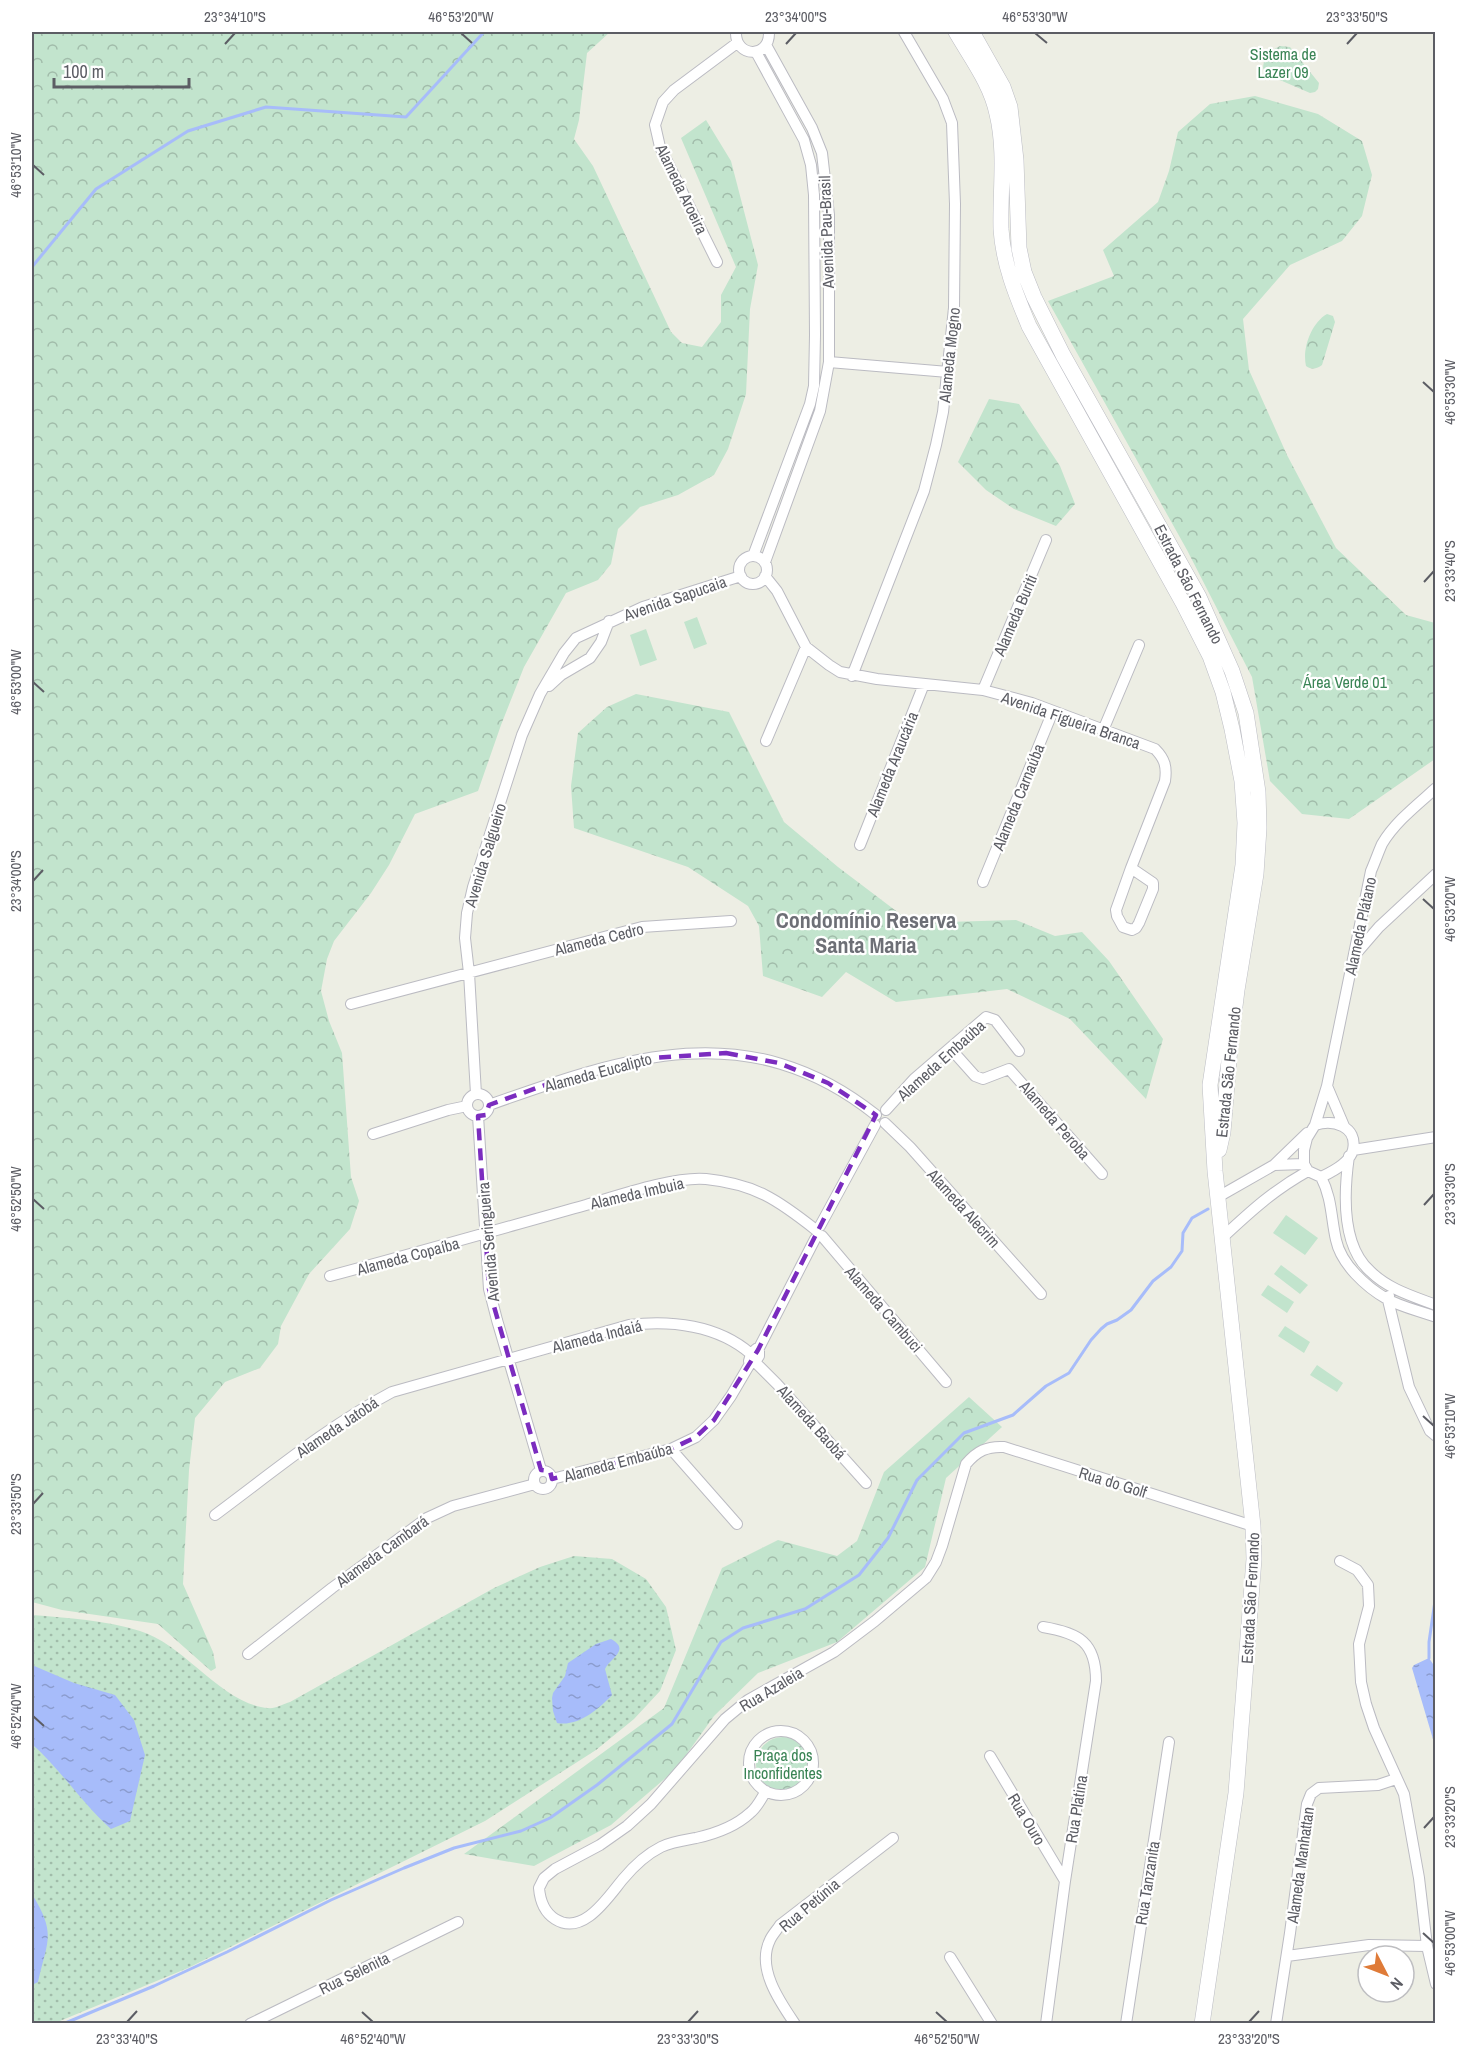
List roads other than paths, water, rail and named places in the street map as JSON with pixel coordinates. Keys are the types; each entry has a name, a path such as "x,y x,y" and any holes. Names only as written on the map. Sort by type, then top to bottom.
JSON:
{"main road":[{"name":"Estrada São Fernando","path":"956,32 985,82 998,115 1001,153 1001,231 1006,264 1016,295 1029,326 1183,603 1210,656 1223,692 1242,781 1245,823 1243,865 1210,1085 1215,1171 1253,1526 1254,1559 1250,1635 1236,1793 1202,2024"},
{"name":"Estrada São Fernando","path":"972,32 1003,87 1010,107 1016,160 1019,248 1024,272 1034,297 1063,355 1199,597 1232,671 1246,713 1257,782 1259,828 1256,874 1230,1047 1223,1132 1215,1171"}],"street":[{"path":"736,37 745,50 756,52 766,45 769,32"},
{"name":"Alameda Mogno","path":"852,676 924,491 936,445 948,372 954,308 955,204 952,123 943,99 904,32"},
{"name":"Alameda Aroeira","path":"717,262 660,147 655,125 663,102 674,90 736,37"},
{"name":"Avenida Pau-Brasil","path":"765,576 767,569 765,562 820,411 829,362 829,215 822,153 812,128 766,45"},
{"name":"Avenida Pau-Brasil","path":"741,576 741,563 753,556 805,420 814,386 814,195 811,165 804,140 756,52"},
{"name":"Avenida Pau-Brasil","path":"815,335 829,362"},
{"path":"829,362 948,372"},
{"name":"Avenida Pau-Brasil","path":"814,386 829,362"},
{"name":"Alameda Buriti","path":"983,690 1046,540"},
{"path":"753,556 765,562"},
{"path":"741,576 746,582 755,583 765,576"},
{"name":"Avenida Sapucaia","path":"609,621 643,607 741,576"},
{"name":"Avenida Figueira Branca","path":"765,576 777,591 806,646 840,672 852,676 983,690 1032,703 1104,728 1155,749 1167,768 1165,781 1131,868 1116,910 1123,927 1132,930 1139,923 1153,889 1153,883 1131,868"},
{"name":"Avenida Salgueiro","path":"476,1094 465,938 467,913 473,887 522,735 540,694 576,638 609,621"},
{"name":"Avenida Salgueiro","path":"540,694 561,675 590,658 602,642 609,621"},
{"path":"592,631 602,642"},
{"path":"1104,728 1139,645"},
{"path":"766,741 806,646"},
{"path":"563,657 575,667"},
{"name":"Alameda Araucária","path":"860,845 924,684"},
{"name":"Alameda Carnaúba","path":"983,882 1053,711"},
{"name":"Alameda Plátano","path":"1313,1127 1327,1086 1371,871 1382,845 1407,814 1435,789"},
{"path":"1353,956 1378,927 1436,874"},
{"path":"1361,920 1378,927"},
{"name":"Alameda Cedro","path":"351,1004 642,927 731,921"},
{"name":"Alameda Embaúba","path":"552,1479 671,1449 696,1437 714,1420 754,1357 881,1118 914,1079 986,1017 995,1020 1019,1051"},
{"name":"Alameda Peroba","path":"950,1048 975,1076 983,1079 1009,1069 1102,1174"},
{"name":"Alameda Eucalipto","path":"489,1106 545,1085 639,1059 669,1054 726,1053 754,1056 779,1063 828,1083 854,1098 881,1118"},
{"path":"1327,1086 1344,1126 1353,1138 1345,1184 1349,1230 1363,1264 1391,1287 1436,1305"},
{"path":"476,1094 484,1096 489,1106 486,1112 478,1116 470,1112 467,1106 468,1099 476,1094"},
{"path":"373,1134 467,1106"},
{"name":"Avenida Seringueira","path":"478,1116 489,1289 542,1470"},
{"name":"Alameda Alecrim","path":"881,1118 910,1147 1041,1294"},
{"path":"1218,1197 1274,1165 1313,1127 1326,1121 1344,1126"},
{"path":"1306,1168 1304,1150 1313,1127"},
{"path":"1322,1177 1336,1168 1351,1153 1436,1137"},
{"path":"1274,1165 1306,1168 1322,1177 1329,1192 1336,1243 1341,1254 1360,1278 1388,1300 1436,1317"},
{"path":"1223,1237 1257,1204 1306,1168"},
{"name":"Alameda Imbuia","path":"485,1235 667,1183 703,1179 757,1190 776,1200 818,1233"},
{"name":"Alameda Cambuci","path":"818,1233 946,1382"},
{"name":"Alameda Copaíba","path":"330,1276 485,1235"},
{"path":"1391,1287 1388,1300 1409,1387 1430,1431 1436,1436"},
{"name":"Alameda Indaiá","path":"509,1360 629,1325 656,1322 678,1324 717,1335 735,1343 754,1357"},
{"name":"Alameda Baobá","path":"754,1357 866,1483"},
{"name":"Alameda Jatobá","path":"215,1515 330,1429 365,1406 392,1392 509,1360"},
{"name":"Rua do Golf","path":"974,1455 986,1448 1004,1447 1253,1526"},
{"path":"671,1449 737,1524"},
{"name":"Rua Azaleia","path":"766,1791 750,1813 734,1823 711,1834 662,1846 630,1872 589,1917 578,1922 558,1921 550,1916 543,1906 539,1888 544,1878 627,1826 651,1803 725,1719 748,1700 834,1652 926,1578 939,1554 966,1464 974,1455"},
{"path":"542,1470 550,1473 552,1479 550,1485 539,1488 535,1484 534,1476 542,1470"},
{"name":"Alameda Cambará","path":"248,1654 427,1518 453,1506 535,1484"},
{"path":"1340,1561 1357,1570 1368,1585 1368,1606 1359,1644 1361,1682 1371,1720 1404,1794 1419,1878 1427,1946 1436,1984"},
{"name":"Rua Platina","path":"1043,1627 1074,1635 1084,1642 1092,1653 1096,1666 1096,1681 1065,1881 1046,2024"},
{"path":"780,1730 800,1736 808,1744 812,1754 811,1775 797,1791 776,1794 766,1791 758,1785 749,1766 749,1755 753,1746 770,1732 780,1730"},
{"name":"Rua Tanzanita","path":"1126,2024 1169,1742"},
{"name":"Rua Ouro","path":"990,1756 1065,1881"},
{"name":"Alameda Manhattan","path":"1276,2024 1307,1804 1311,1794 1319,1788 1378,1785 1396,1779"},
{"name":"Rua Petúnia","path":"795,2024 769,1979 766,1959 768,1942 780,1925 893,1838"},
{"name":"Rua Selenita","path":"250,2024 458,1922"},
{"path":"1287,1956 1369,1945 1427,1946"},
{"path":"950,1957 992,2024"}],"water":[{"path":"611,1639 619,1647 617,1654 605,1669 612,1695 588,1716 565,1724 557,1723 552,1698 565,1676 568,1663 596,1644"},
{"path":"1429,1658 1435,1667 1435,1746 1412,1668"},
{"path":"32,1665 74,1683 115,1695 134,1720 145,1755 130,1821 111,1829 32,1744"},
{"path":"32,1894 45,1919 48,1938 38,1982 32,1985"}],"waterway":[{"path":"32,267 96,189 188,131 266,107 406,117 484,32"},
{"path":"63,2024 154,1986 331,1900 404,1868 454,1848 521,1831 550,1818 597,1785 672,1724 721,1642 743,1628 805,1609 859,1575 888,1538 917,1480 964,1433 1013,1415 1046,1386 1069,1373 1101,1329 1131,1310 1153,1281 1171,1267 1182,1251 1183,1233 1192,1218 1208,1209"},
{"path":"1429,1658 1436,1594"}],"district":[{"name":"Condomínio Reserva Santa Maria","path":"866,932"}],"park label":[{"name":"Sistema de Lazer 09","path":"1283,63"},
{"name":"Área Verde 01","path":"1345,682"},
{"name":"Praça dos Inconfidentes","path":"783,1764"}]}
